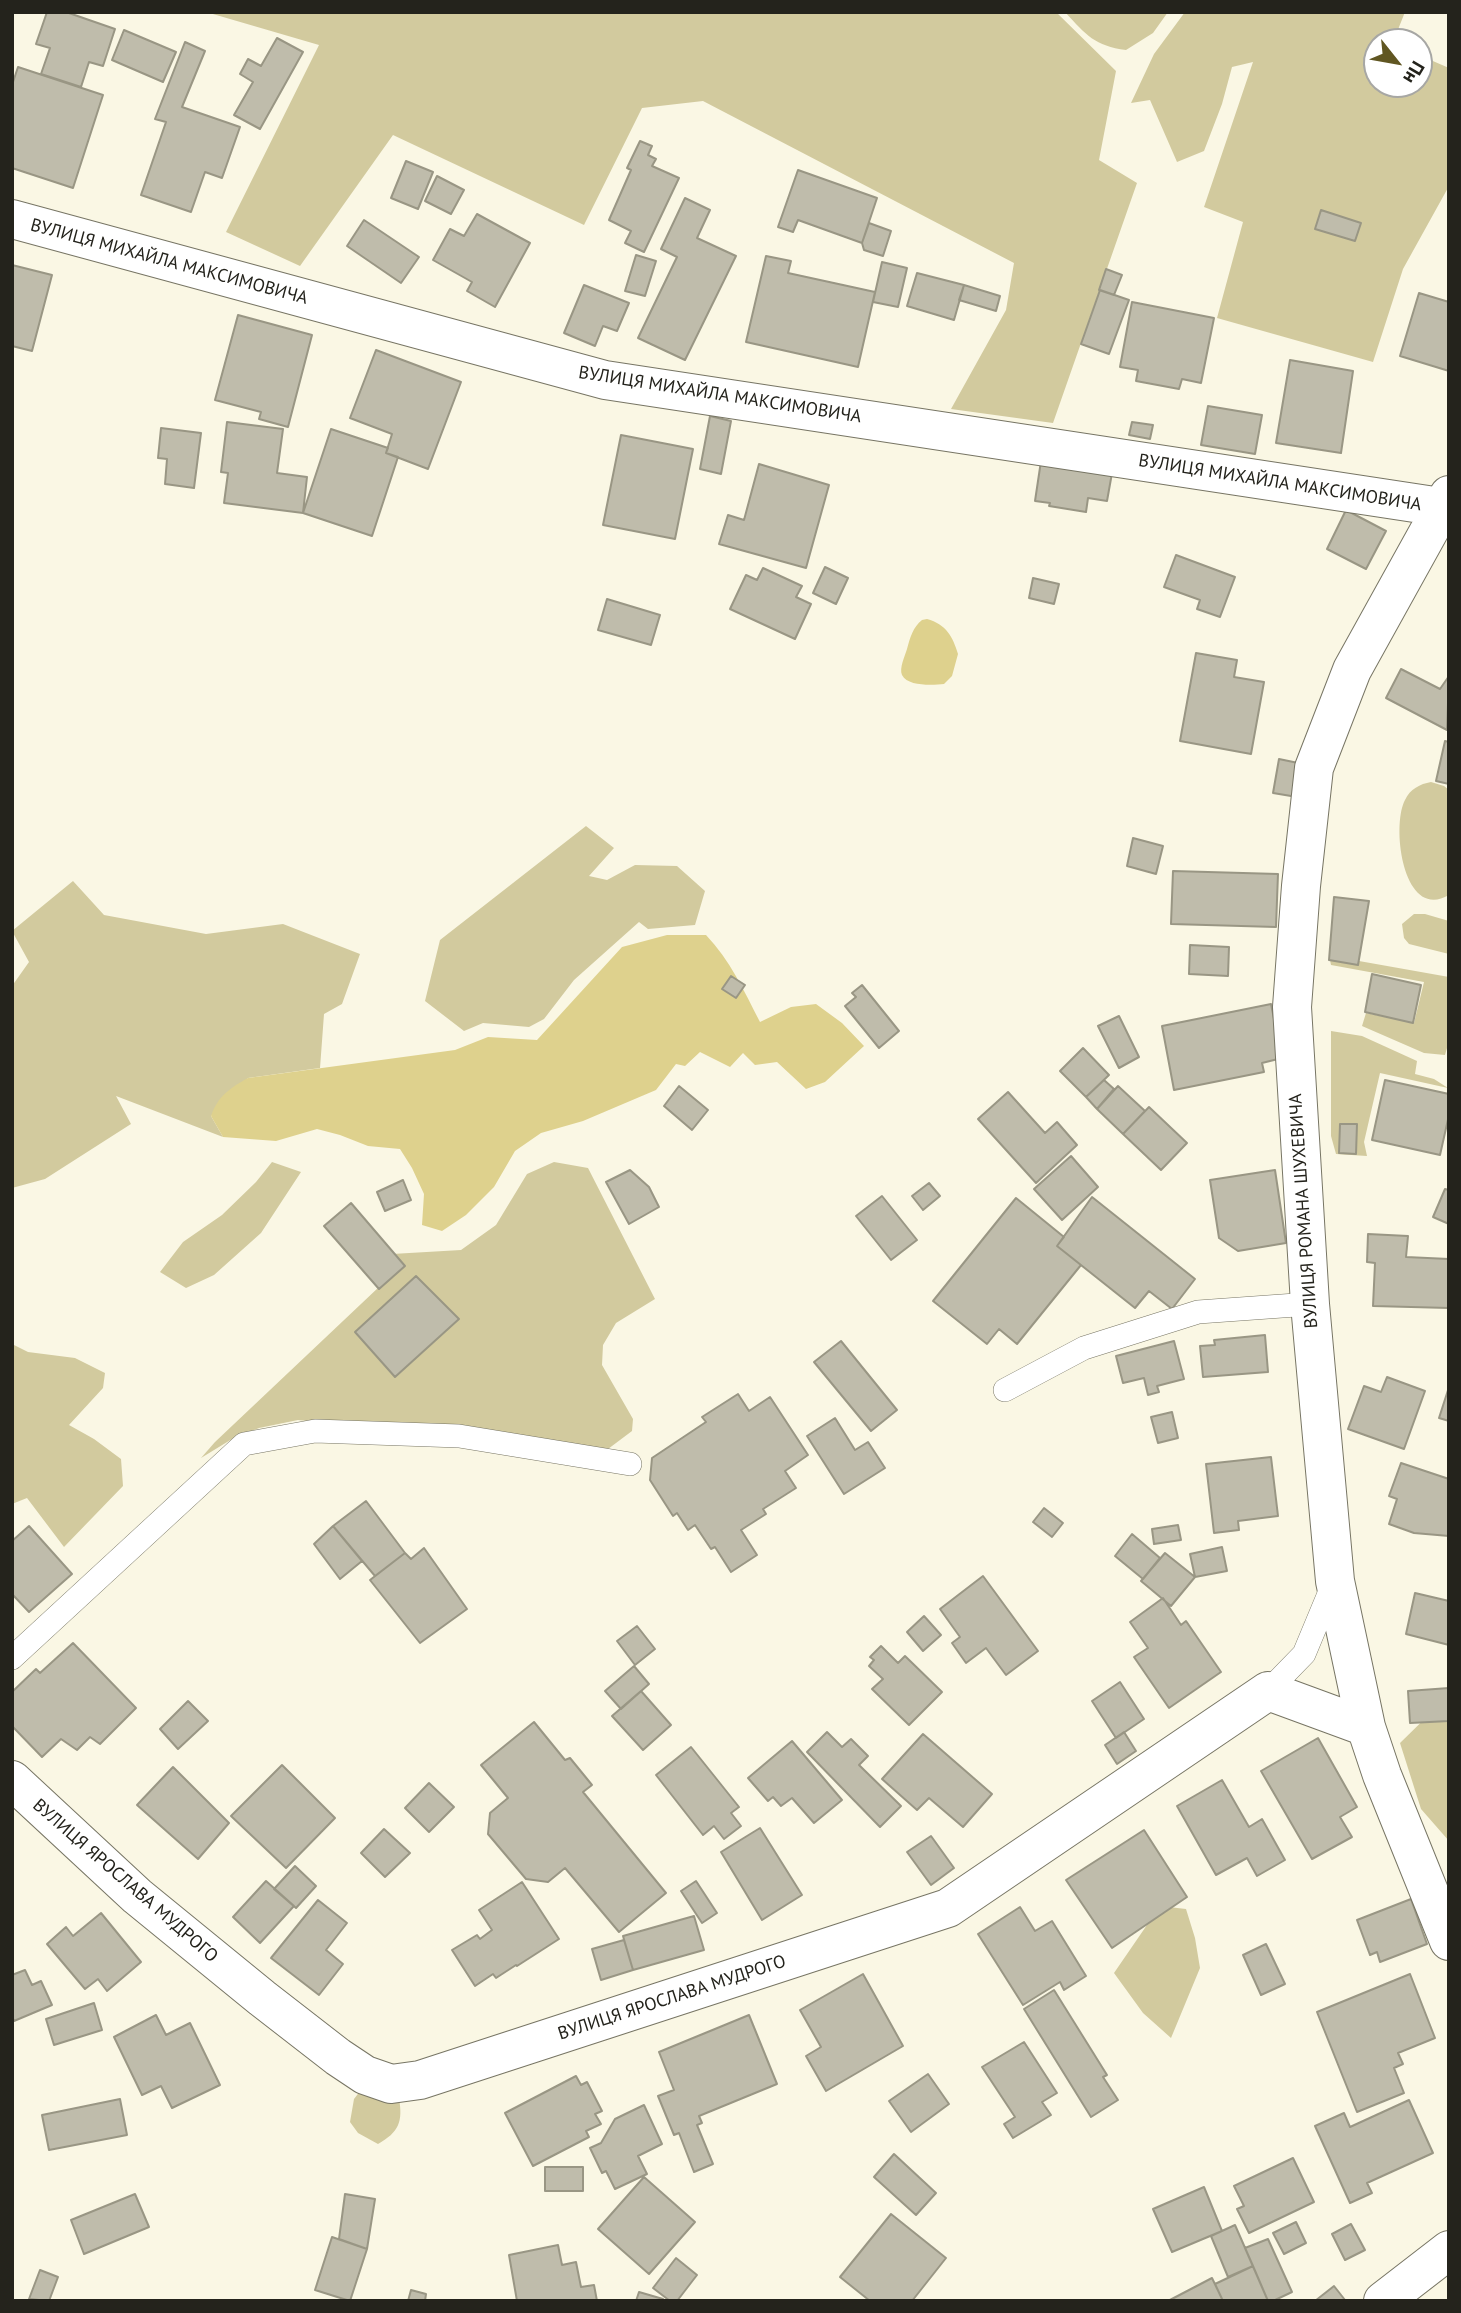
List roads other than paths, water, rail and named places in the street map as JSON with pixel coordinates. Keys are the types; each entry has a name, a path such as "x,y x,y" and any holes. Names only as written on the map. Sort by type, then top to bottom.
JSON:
{"street":[{"name":"ВУЛИЦЯ МИХАЙЛА МАКСИМОВИЧА","path":"12,219 605,380 1445,501"},
{"name":"ВУЛИЦЯ РОМАНА ШУХЕВИЧА","path":"1445,501 1352,670 1314,768 1301,886 1292,1007 1310,1304 1335,1581 1366,1727 1381,1774 1449,1941"},
{"path":"1268,1691 1366,1727"},
{"name":"ВУЛИЦЯ ЯРОСЛАВА МУДРОГО","path":"12,1780 137,1896 262,1998 365,2075 390,2084 420,2080 948,1908 1268,1691"},
{"path":"1383,2301 1449,2250"}],"lane":[{"path":"1004,1390 1084,1348 1198,1312 1310,1304"},
{"path":"12,1658 244,1444 315,1431 459,1436 630,1464"},
{"path":"1268,1691 1304,1654 1335,1581"}]}
